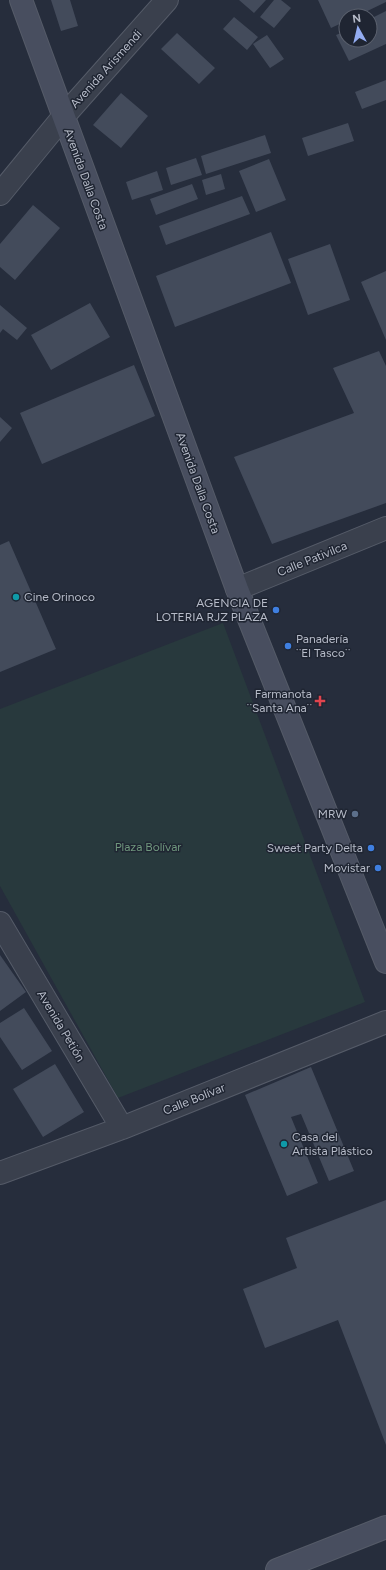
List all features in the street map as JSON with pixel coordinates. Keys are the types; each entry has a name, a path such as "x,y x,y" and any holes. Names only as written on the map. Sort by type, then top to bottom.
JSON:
{"main road":[{"name":"Avenida Dalla Costa","path":"21,0 237,589 386,962"},
{"path":"277,1570 386,1527"}],"street":[{"name":"Avenida Arismendi","path":"0,194 63,117 167,0"},
{"name":"Calle Pativilca","path":"237,589 386,528"},
{"name":"Avenida Petión","path":"0,923 122,1128"},
{"name":"Calle Bolívar","path":"0,1172 122,1128 386,1022"}],"green space":[{"name":"Plaza Bolívar","path":"223,623 365,1002 118,1098 0,886 0,709"}],"building":[{"path":"51,0 70,0 78,26 61,31"},
{"path":"239,0 266,0 254,13"},
{"path":"274,0 281,0 291,8 274,28 260,17"},
{"path":"318,0 386,0 386,2 374,8 338,8 338,25 331,28"},
{"path":"386,11 386,44 378,48 378,15"},
{"path":"234,17 258,37 247,50 223,29"},
{"path":"177,33 215,68 199,84 161,49"},
{"path":"267,35 284,59 270,68 253,44"},
{"path":"342,48 377,48 349,61"},
{"path":"386,80 386,100 362,109 355,92"},
{"path":"121,93 148,116 121,148 93,125"},
{"path":"348,123 354,141 308,156 302,138"},
{"path":"265,135 271,153 206,174 201,156"},
{"path":"196,158 202,175 171,185 166,168"},
{"path":"269,159 286,200 256,212 239,171"},
{"path":"157,171 163,190 132,200 126,182"},
{"path":"221,174 225,189 206,195 202,180"},
{"path":"192,184 198,199 156,215 150,199"},
{"path":"242,196 250,214 166,245 159,226"},
{"path":"33,205 60,228 15,280 0,267 0,244"},
{"path":"271,232 291,283 175,327 156,276"},
{"path":"330,244 350,300 308,315 288,259"},
{"path":"386,271 386,340 361,282"},
{"path":"90,303 110,337 51,370 31,335"},
{"path":"0,305 27,328 17,340 3,329 0,333"},
{"path":"379,351 386,366 386,503 272,544 234,457 354,413 333,368"},
{"path":"134,365 155,416 42,464 20,413"},
{"path":"0,417 12,428 0,442"},
{"name":"Cine Orinoco","path":"9,541 56,649 0,672 0,545"},
{"path":"0,955 26,992 0,1011"},
{"path":"24,1008 52,1051 22,1070 0,1037 0,1023"},
{"path":"55,1064 84,1112 43,1137 13,1089"},
{"name":"Casa del Artista Plástico","path":"311,1067 354,1171 329,1181 301,1114 291,1117 318,1183 287,1196 245,1095"},
{"path":"386,1200 386,1445 338,1320 265,1348 243,1289 297,1268 286,1238"}],"place":[{"name":"Cine Orinoco","path":"16,597"},
{"name":"AGENCIA DE LOTERIA RJZ PLAZA","path":"276,610"},
{"name":"Panadería ¨El Tasco¨","path":"288,646"},
{"name":"Farmanota ¨Santa Ana¨","path":"320,701"},
{"name":"MRW","path":"355,814"},
{"name":"Sweet Party Delta","path":"371,848"},
{"name":"Movistar","path":"378,868"},
{"name":"Casa del Artista Plástico","path":"284,1144"}]}
